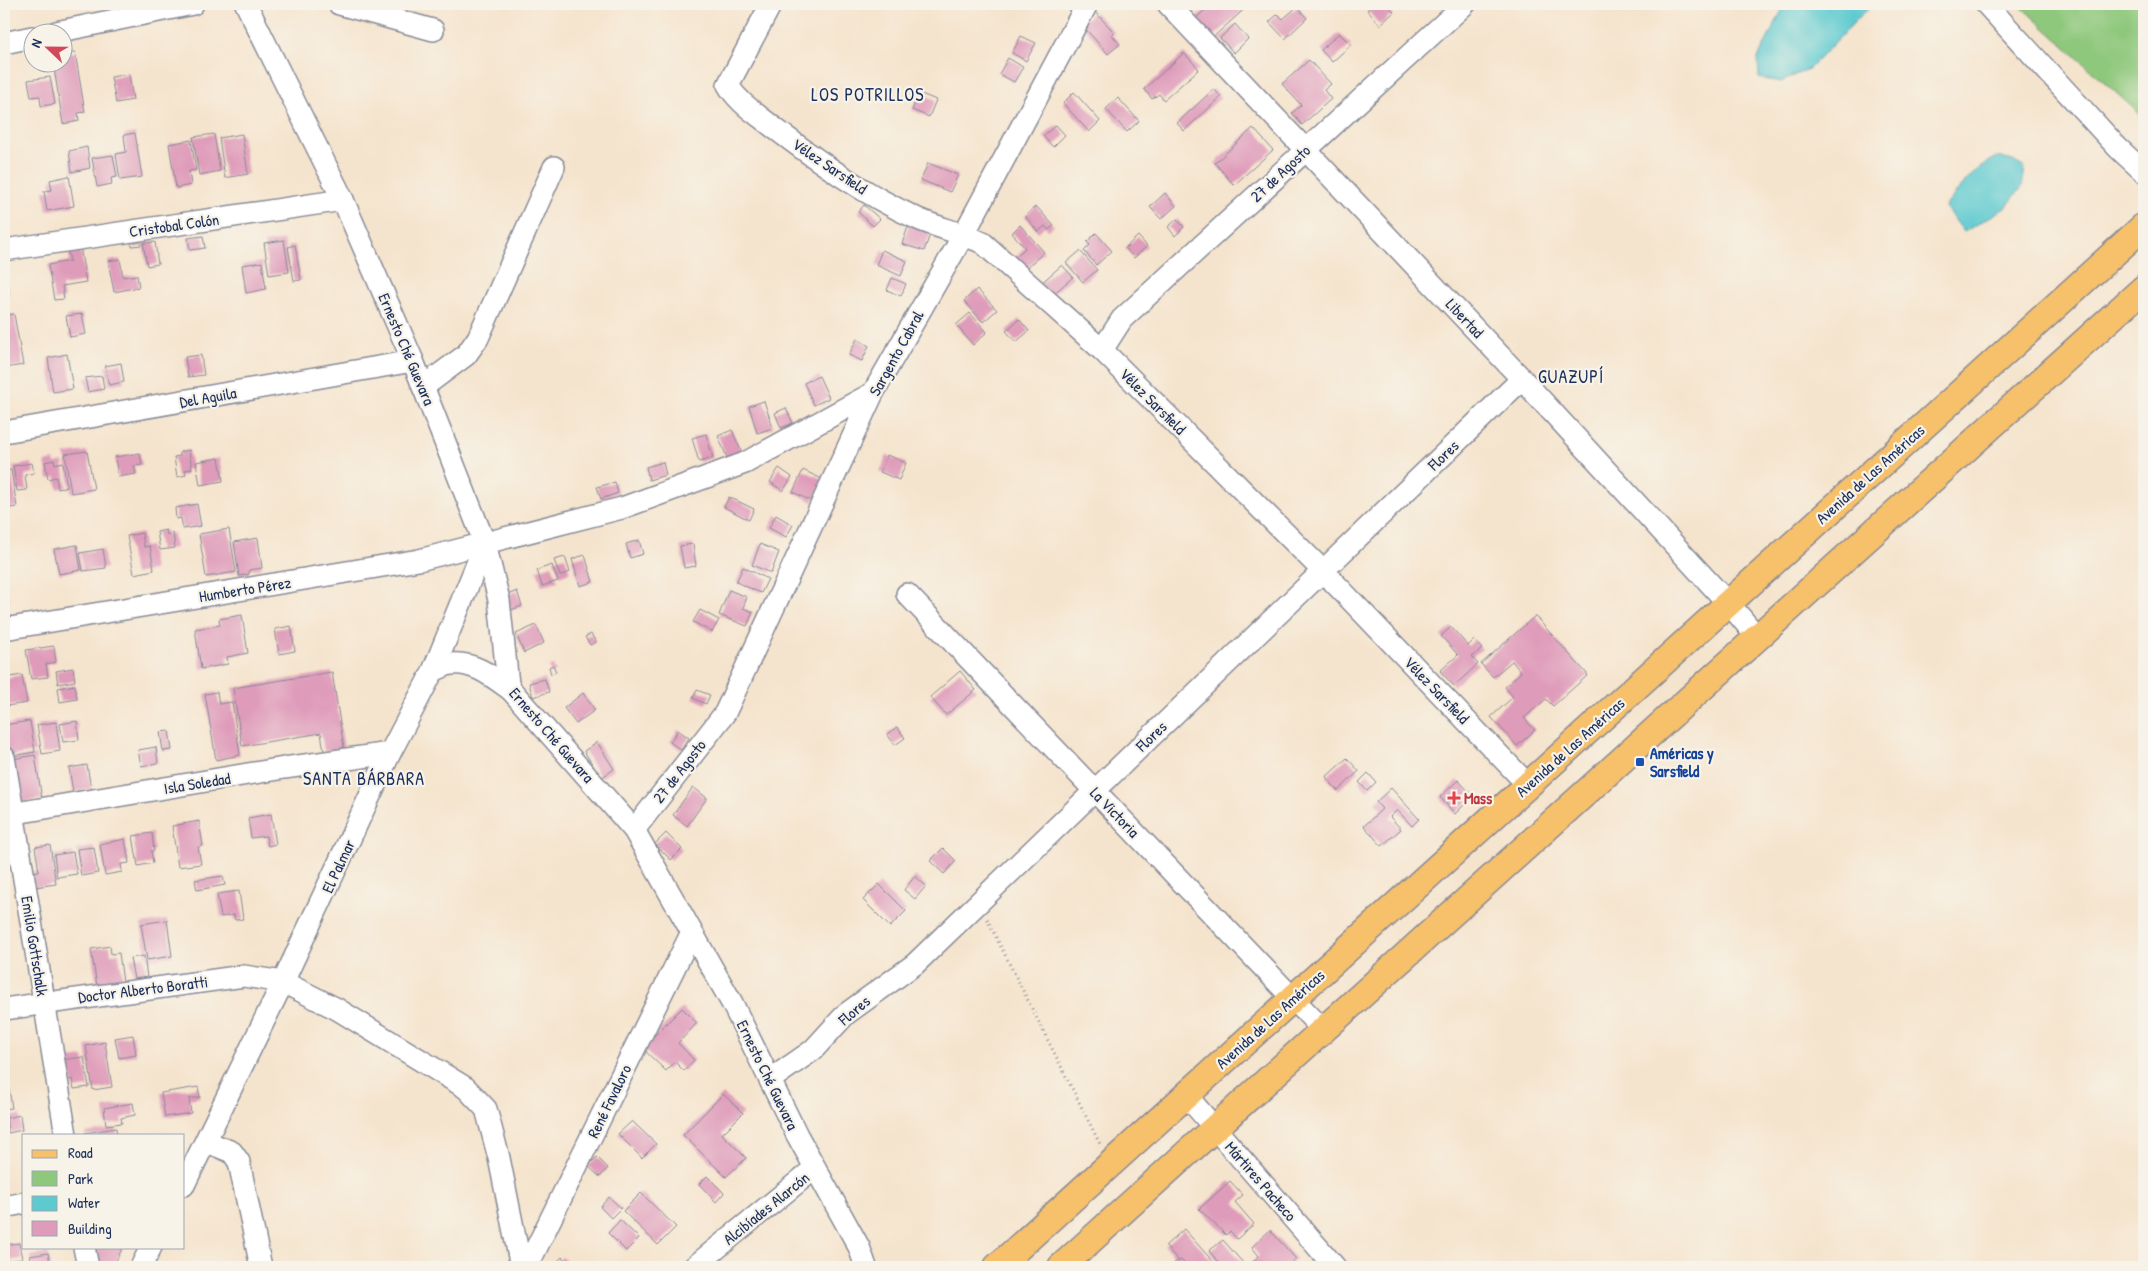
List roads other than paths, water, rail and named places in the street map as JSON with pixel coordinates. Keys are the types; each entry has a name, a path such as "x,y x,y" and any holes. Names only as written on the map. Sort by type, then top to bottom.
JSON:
{"main road":[{"name":"Avenida de Las Américas","path":"997,1267 2144,226"},
{"path":"1061,1267 2144,288"}],"street":[{"path":"72,29 193,4"},
{"name":"Ernesto Ché Guevara","path":"246,4 344,200 413,361 485,544 499,600 508,684 511,690 634,830 691,934 732,1003 770,1080 859,1247 866,1267"},
{"path":"339,4 433,30"},
{"name":"Vélez Sarsfield","path":"771,4 728,85 735,97 790,140 841,175 891,205 920,220 964,234 982,243 1102,350 1323,571 1528,785"},
{"name":"Sargento Cabral","path":"725,713 873,393 964,234 1086,4"},
{"name":"Libertad","path":"1168,4 1522,379 1757,637"},
{"name":"27 de Agosto","path":"1102,350 1122,319 1305,149 1466,4"},
{"path":"1986,4 2118,148 2144,172"},
{"path":"4,43 22,39"},
{"path":"423,387 466,355 478,338 554,167"},
{"name":"Cristobal Colón","path":"4,250 344,200"},
{"name":"Del Aguila","path":"4,432 413,361"},
{"name":"Flores","path":"770,1080 813,1050 846,1014 915,964 1522,379"},
{"name":"Humberto Pérez","path":"4,629 419,560 622,508 745,463 873,393"},
{"name":"El Palmar","path":"185,1183 283,982 390,753 433,671 485,544"},
{"name":"La Victoria","path":"907,594 1323,1030"},
{"path":"433,671 451,664 466,665 480,669 511,690"},
{"name":"27 de Agosto","path":"634,830 725,713"},
{"name":"Isla Soledad","path":"8,814 284,768 390,753"},
{"name":"Emilio Gottschalk","path":"4,757 8,814 44,1002 66,1134"},
{"name":"René Favaloro","path":"527,1267 691,934"},
{"name":"Doctor Alberto Boratti","path":"4,1009 244,976 283,982 337,1009 437,1068 466,1088 486,1109 499,1158 521,1267"},
{"name":"Mártires Pacheco","path":"1186,1095 1335,1267"},
{"path":"206,1142 232,1152 240,1162 260,1267"},
{"name":"Alcibíades Alarcón","path":"694,1267 816,1168"},
{"path":"4,1207 22,1203"},
{"path":"84,1248 88,1267"},
{"path":"141,1267 150,1248"}],"water":[{"path":"1785,4 1872,4 1810,68 1781,82 1759,78 1758,58"},
{"path":"1997,157 2013,161 2025,168 2022,187 2005,208 1964,232 1945,207 1962,185"}],"place":[{"name":"Américas y Sarsfield","path":"1640,762"},
{"name":"Mass","path":"1454,798"}],"district":[{"name":"LOS POTRILLOS","path":"868,95"},
{"name":"GUAZUPÍ","path":"1571,377"},
{"name":"SANTA BÁRBARA","path":"364,779"}]}
